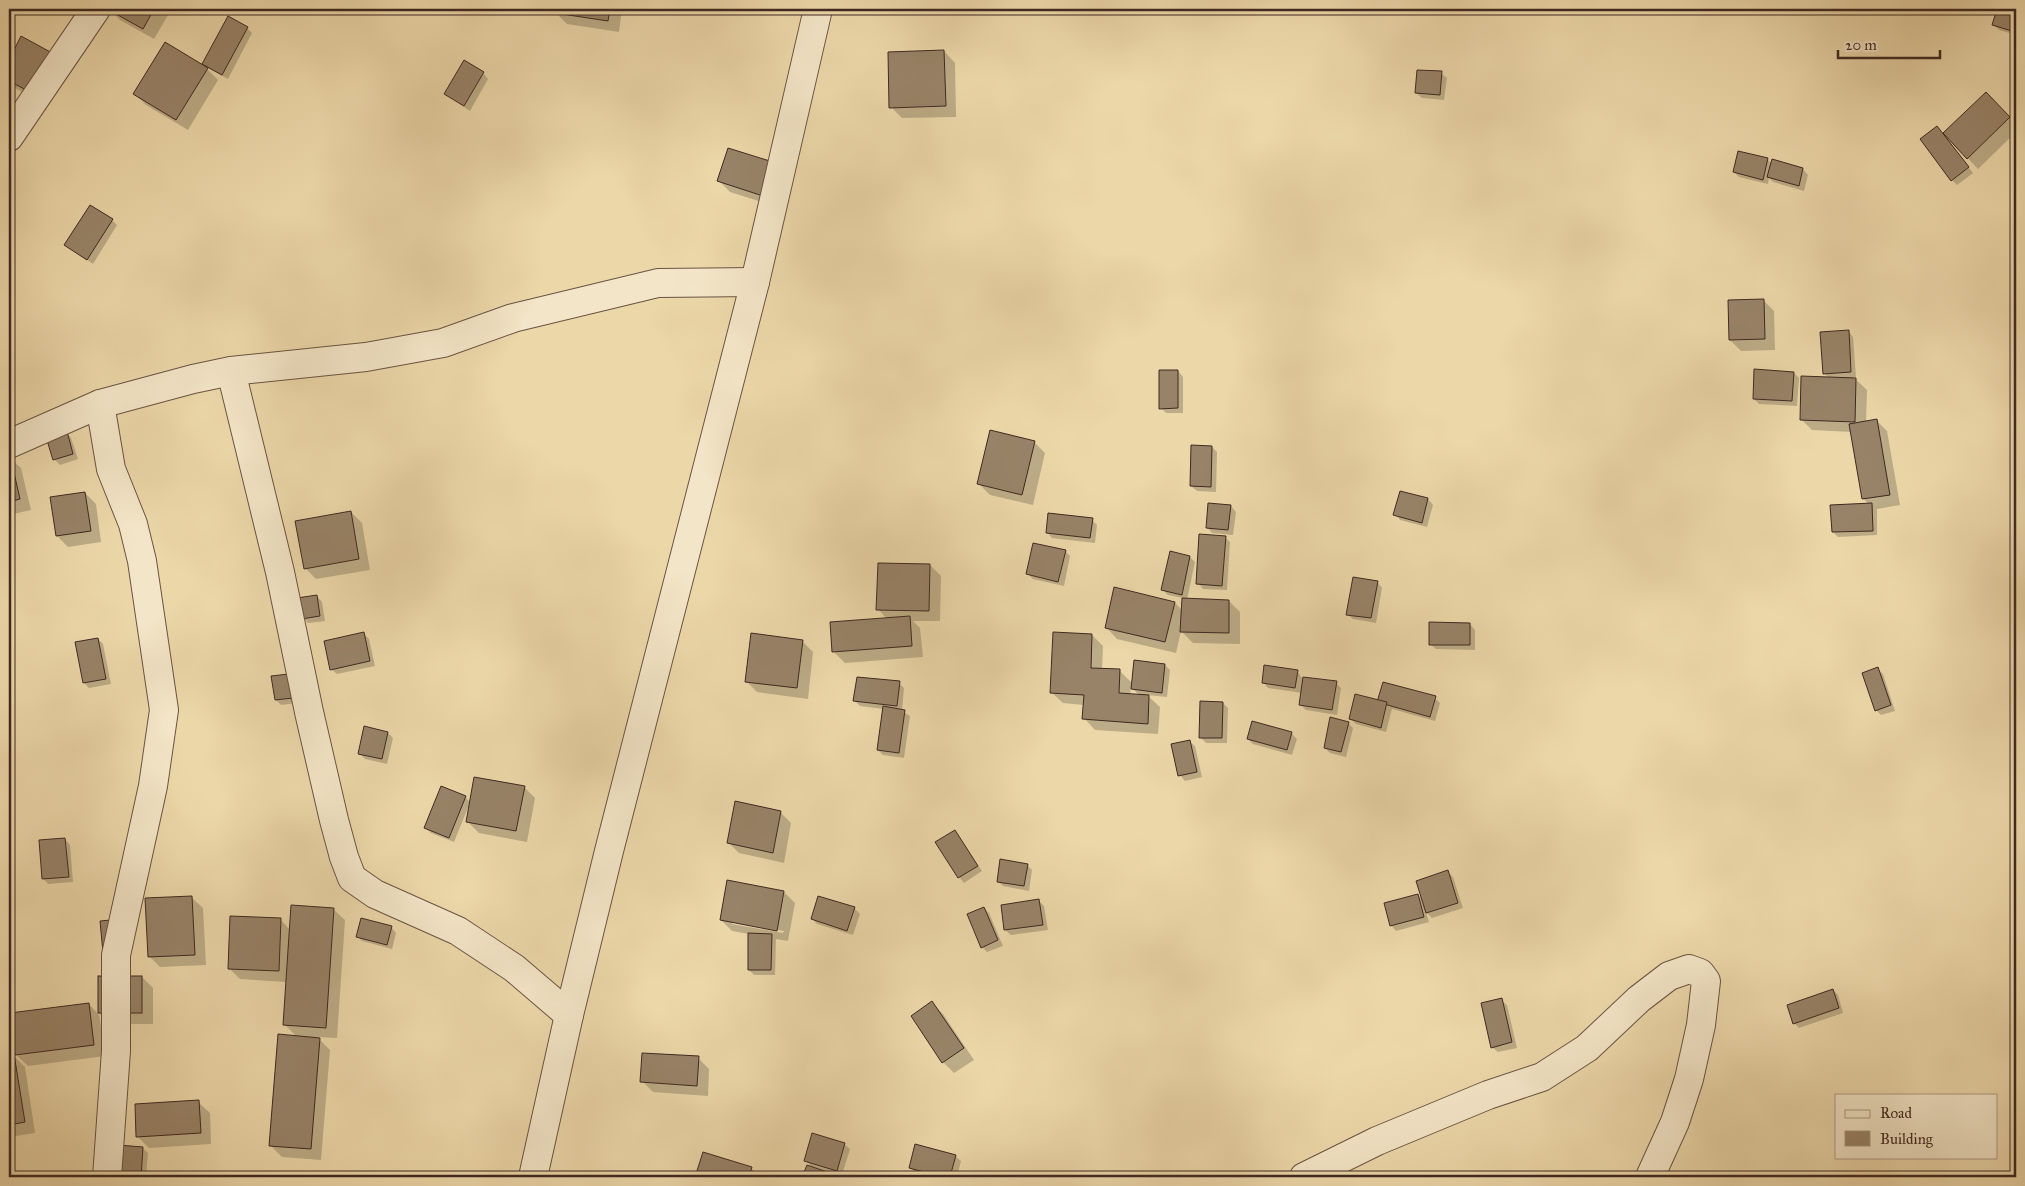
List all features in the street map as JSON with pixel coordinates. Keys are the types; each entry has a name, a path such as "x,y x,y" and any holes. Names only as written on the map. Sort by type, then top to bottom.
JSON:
{"street":[{"path":"9,137 96,9"},
{"path":"533,1177 569,1015 609,851 755,282 818,9"},
{"path":"9,444 100,404 231,371 366,357 443,343 513,318 658,283 755,282"},
{"path":"231,371 280,572 334,820 352,878 375,894 458,932 514,968 569,1015"},
{"path":"100,404 111,469 134,524 142,561 164,710 153,786 116,955 116,1051 107,1177"},
{"path":"1304,1177 1377,1140 1488,1094 1542,1077 1587,1048 1639,999 1669,976 1689,969 1700,973 1706,981 1701,1025 1689,1079 1678,1113 1650,1177"}],"building":[{"path":"107,9 154,9 143,29"},
{"path":"555,9 610,9 608,21 555,13"},
{"path":"1997,9 2016,9 2015,32 1992,25"},
{"path":"228,16 248,27 222,75 202,64"},
{"path":"21,36 54,54 34,94 9,81 9,60"},
{"path":"165,42 208,68 176,120 133,94"},
{"path":"944,50 946,106 889,108 888,52"},
{"path":"464,60 484,72 464,106 444,94"},
{"path":"1417,70 1442,71 1440,95 1415,93"},
{"path":"1986,92 2010,117 1967,159 1943,133"},
{"path":"1937,126 1969,167 1951,181 1920,139"},
{"path":"728,148 773,162 763,196 717,181"},
{"path":"1738,151 1768,158 1763,180 1733,172"},
{"path":"1772,159 1803,168 1799,186 1767,177"},
{"path":"90,205 113,219 87,260 64,245"},
{"path":"1764,299 1765,339 1729,340 1728,300"},
{"path":"1849,330 1851,372 1823,374 1820,332"},
{"path":"1754,369 1794,372 1792,401 1753,399"},
{"path":"1159,370 1178,370 1178,408 1159,409"},
{"path":"1801,376 1856,378 1855,422 1800,420"},
{"path":"1877,419 1890,495 1862,499 1849,424"},
{"path":"990,430 1035,441 1022,495 977,484"},
{"path":"67,431 73,454 53,460 46,437"},
{"path":"1191,445 1212,446 1211,487 1190,486"},
{"path":"9,456 20,499 9,502"},
{"path":"1400,491 1428,498 1422,523 1393,515"},
{"path":"85,492 91,531 56,536 50,497"},
{"path":"1208,503 1231,505 1228,530 1206,528"},
{"path":"1872,503 1873,531 1832,532 1830,505"},
{"path":"351,511 359,559 304,569 295,521"},
{"path":"1048,513 1093,518 1090,538 1046,533"},
{"path":"1199,534 1226,536 1222,586 1196,584"},
{"path":"1033,543 1066,550 1058,582 1026,574"},
{"path":"1170,551 1190,556 1182,595 1161,590"},
{"path":"878,563 930,564 929,611 876,610"},
{"path":"1353,577 1378,581 1371,618 1346,615"},
{"path":"1114,587 1175,602 1165,642 1105,628"},
{"path":"317,595 320,616 301,619 297,598"},
{"path":"1182,598 1229,600 1229,633 1180,632"},
{"path":"910,616 912,646 832,652 830,622"},
{"path":"1429,622 1470,623 1470,645 1429,645"},
{"path":"364,632 370,661 330,670 324,641"},
{"path":"1053,632 1092,634 1091,668 1120,669 1119,693 1149,695 1148,724 1082,719 1084,695 1050,693"},
{"path":"751,633 803,640 797,688 745,682"},
{"path":"98,638 106,679 83,683 75,642"},
{"path":"1134,660 1165,664 1162,693 1131,689"},
{"path":"1264,665 1298,670 1295,688 1262,683"},
{"path":"1878,667 1891,705 1875,711 1862,673"},
{"path":"289,674 293,698 275,700 271,676"},
{"path":"857,677 900,681 897,706 853,701"},
{"path":"1303,677 1337,681 1332,710 1299,705"},
{"path":"1383,682 1436,696 1430,717 1377,702"},
{"path":"1355,694 1387,702 1381,728 1349,719"},
{"path":"1200,701 1223,702 1222,738 1199,738"},
{"path":"883,706 905,710 899,753 877,750"},
{"path":"1330,717 1349,722 1341,752 1324,748"},
{"path":"1252,721 1292,732 1287,750 1247,739"},
{"path":"364,726 388,732 382,759 358,754"},
{"path":"1190,740 1197,772 1178,776 1171,744"},
{"path":"474,777 525,786 516,831 466,822"},
{"path":"441,786 466,796 449,838 424,828"},
{"path":"735,801 781,811 773,853 727,843"},
{"path":"955,830 978,866 958,878 935,842"},
{"path":"65,838 69,877 42,879 39,840"},
{"path":"1000,859 1028,864 1024,886 997,882"},
{"path":"1448,870 1458,903 1426,913 1416,881"},
{"path":"727,880 784,891 777,931 720,920"},
{"path":"1418,894 1424,917 1390,926 1384,903"},
{"path":"192,896 195,955 148,957 145,898"},
{"path":"818,896 855,907 847,931 811,919"},
{"path":"1039,899 1043,925 1004,930 1001,905"},
{"path":"291,905 334,908 326,1028 283,1025"},
{"path":"984,907 998,940 981,948 967,914"},
{"path":"230,916 281,918 279,971 228,969"},
{"path":"361,918 392,926 387,945 356,937"},
{"path":"122,919 103,953 100,921"},
{"path":"748,933 772,934 771,970 748,970"},
{"path":"98,976 142,976 142,1013 98,1013"},
{"path":"1833,989 1839,1008 1793,1024 1787,1005"},
{"path":"1502,998 1512,1042 1491,1048 1481,1003"},
{"path":"932,1001 964,1048 942,1063 911,1016"},
{"path":"89,1003 94,1045 15,1055 10,1013"},
{"path":"278,1034 320,1038 311,1149 269,1146"},
{"path":"642,1053 699,1056 697,1086 640,1082"},
{"path":"14,1054 25,1122 9,1125 9,1055"},
{"path":"199,1100 201,1133 136,1137 135,1104"},
{"path":"812,1133 845,1143 837,1171 804,1161"},
{"path":"915,1144 956,1155 950,1177 943,1177 909,1168"},
{"path":"118,1145 143,1147 141,1177 116,1177"},
{"path":"703,1152 752,1167 749,1177 695,1177"},
{"path":"807,1165 830,1173 829,1177 802,1177"}]}
